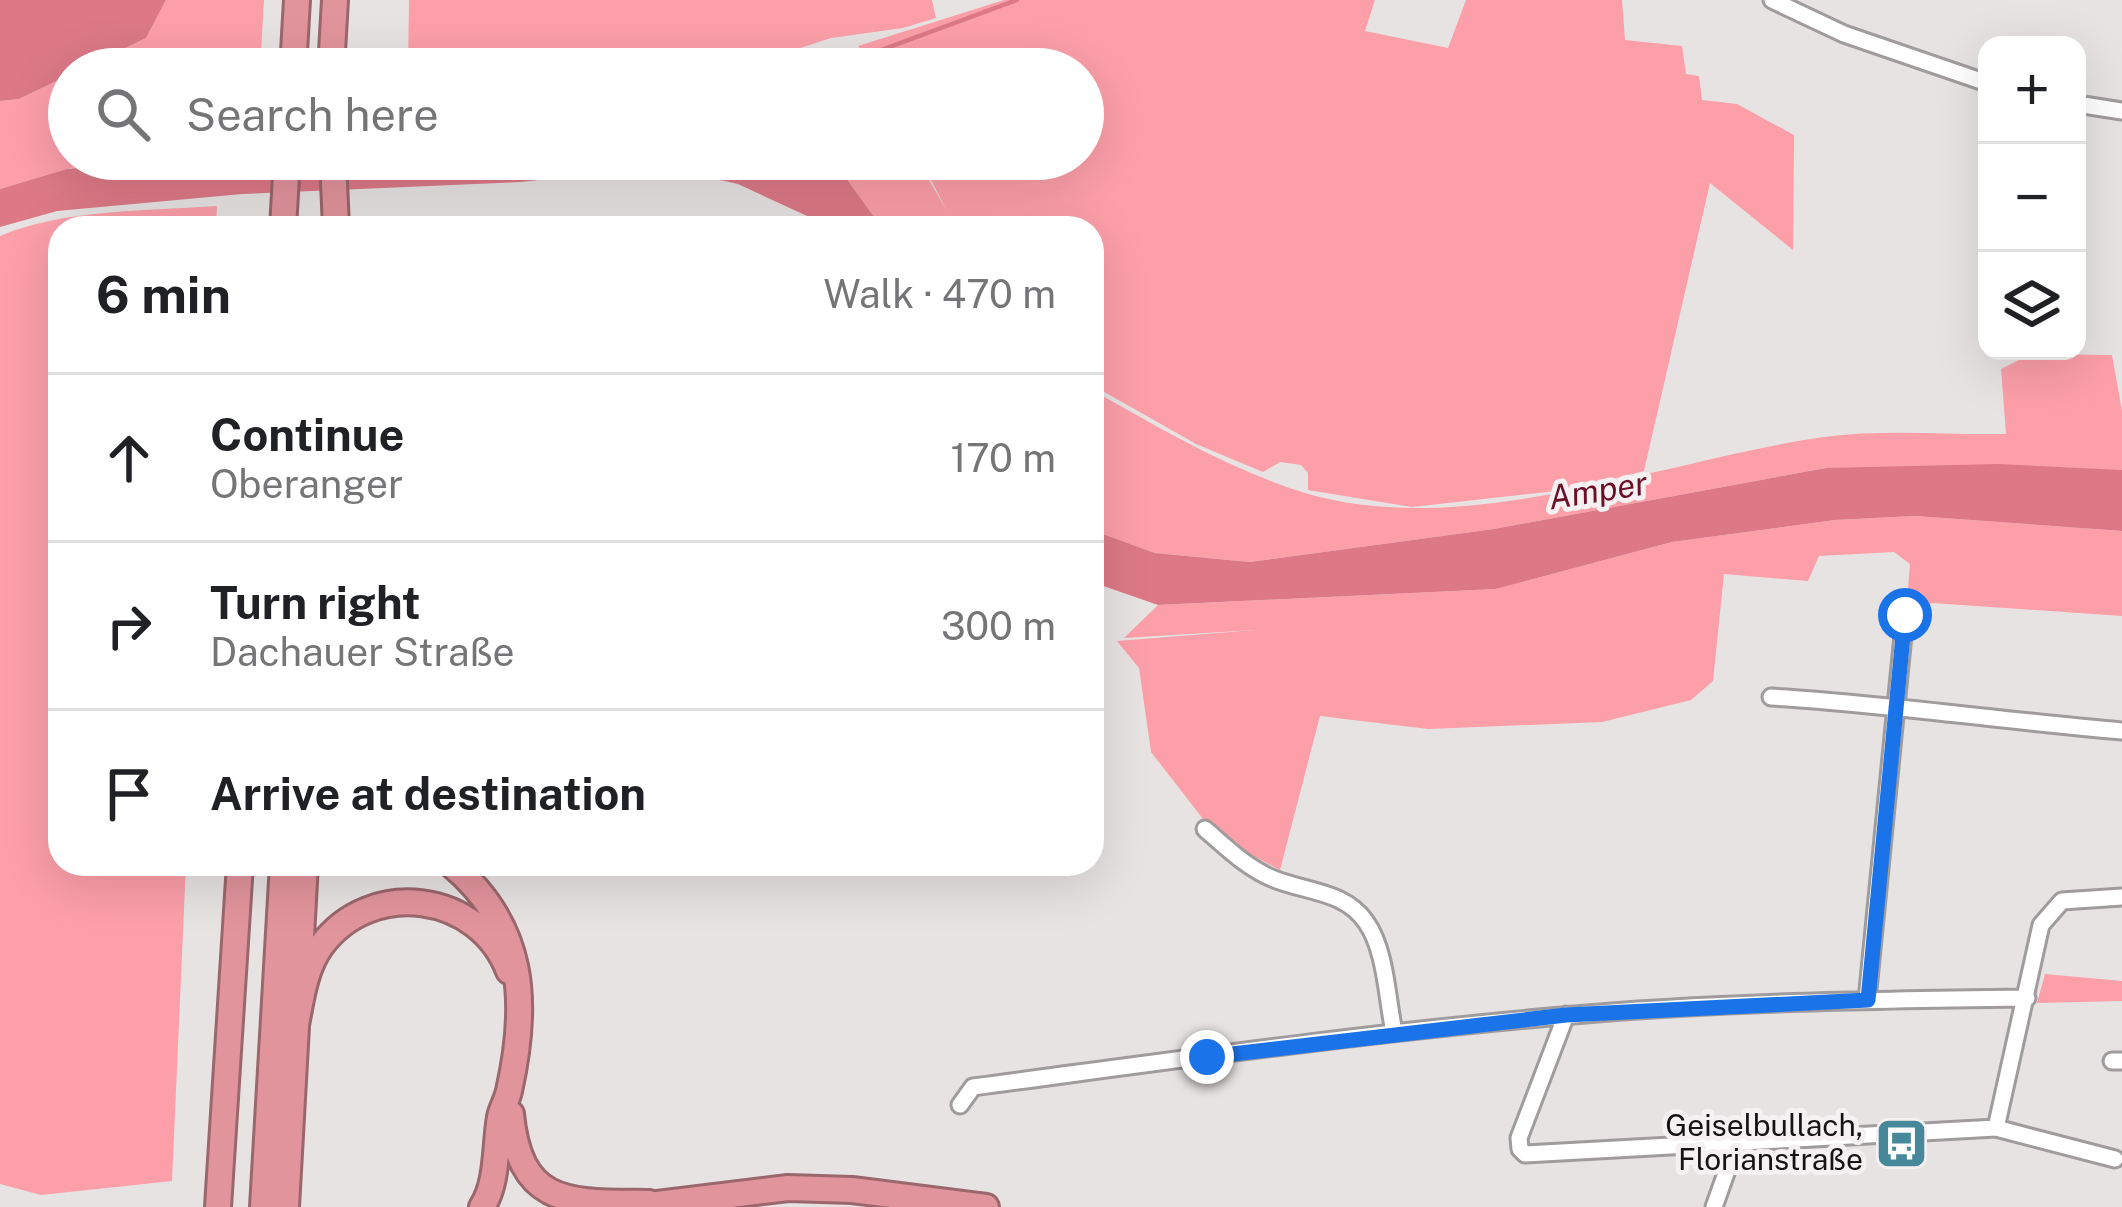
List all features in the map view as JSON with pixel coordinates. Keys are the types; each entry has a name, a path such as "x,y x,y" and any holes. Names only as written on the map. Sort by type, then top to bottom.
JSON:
{"highway":[{"path":"294,48 297,0"},
{"path":"332,48 335,0"},
{"path":"284,216 286,180"},
{"path":"329,180 329,216"},
{"path":"218,1207 239,876"},
{"path":"263,1207 283,876"},
{"path":"286,1207 304,876"},
{"path":"463,876 502,922 518,970 506,1118 490,1192 482,1207"},
{"path":"296,1025 319,949 351,918 394,901 441,906 478,928 507,963 518,998"},
{"path":"506,1118 524,1170 548,1191 573,1198 645,1205 809,1189 986,1207"},
{"path":"712,1197 786,1207"}],"street":[{"path":"1772,0 1844,34 1978,80"},
{"path":"2086,106 2122,112"},
{"path":"1868,1000 1905,615 1916,611"},
{"path":"1771,697 2122,731"},
{"path":"1205,830 1244,863 1272,878 1345,901 1366,922 1375,941 1394,1032"},
{"path":"1996,1128 2042,925 2062,901 2122,897"},
{"path":"959,1106 974,1087 1394,1032 1566,1015 1868,1000 2027,998"},
{"path":"1566,1015 1519,1138 1526,1154 1996,1128 2115,1159"},
{"path":"1714,1207 1736,1145"}],"shaded area":[{"path":"0,0 166,0 146,38 125,48 48,48 48,85 19,99 0,101"},
{"path":"166,0 264,0 261,48 125,48 146,38"},
{"path":"409,0 932,0 936,18 800,48 408,48"},
{"path":"1004,0 1375,0 1365,31 1448,48 1466,0 1622,0 1625,40 1682,46 1686,74 1699,76 1702,100 1737,104 1794,135 1793,250 1710,183 1644,471 1574,489 1412,507 1308,490 1308,473 1301,465 1280,462 1263,472 1196,444 1104,392 1104,216 873,216 848,180 929,180 947,211 931,180 1104,180 1104,48 858,46"},
{"path":"48,85 48,175 0,189 0,101 19,99"},
{"path":"48,175 48,180 539,180 242,194 57,211 0,227 0,189"},
{"path":"721,180 848,180 873,216 807,216"},
{"path":"217,206 217,216 78,216"},
{"path":"48,222 48,876 185,876 172,1181 41,1195 0,1184 0,236"},
{"path":"2112,355 2122,411 2122,470 1826,468 1494,529 1250,562 1155,553 1104,534 1104,397 1277,484 1367,505 1431,508 1564,492 1824,437 2006,434 2001,369 2019,360"},
{"path":"1998,464 2122,470 2122,531 1915,516 1835,520 1672,542 1496,589 1158,605 1104,586 1104,534 1155,553 1250,562 1494,529 1826,468"},
{"path":"1915,516 2122,531 2122,616 1932,603 1916,611 1908,588 1910,564 1894,552 1819,556 1808,581 1724,574 1713,681 1691,700 1602,722 1428,729 1320,716 1280,870 1217,837 1151,752 1139,668 1117,641 1255,630 1124,638 1158,605 1496,589 1672,542 1835,520"},
{"path":"2045,974 2122,981 2122,1001 2037,1003"}],"waterway":[{"path":"887,48 1017,0"}],"place":[{"name":"Geiselbullach, Florianstraße","path":"1902,1143"}],"route":[{"path":"1207,1057 1566,1015 1868,1000 1905,615"}],"water label":[{"name":"Amper","path":"1598,490"}]}
